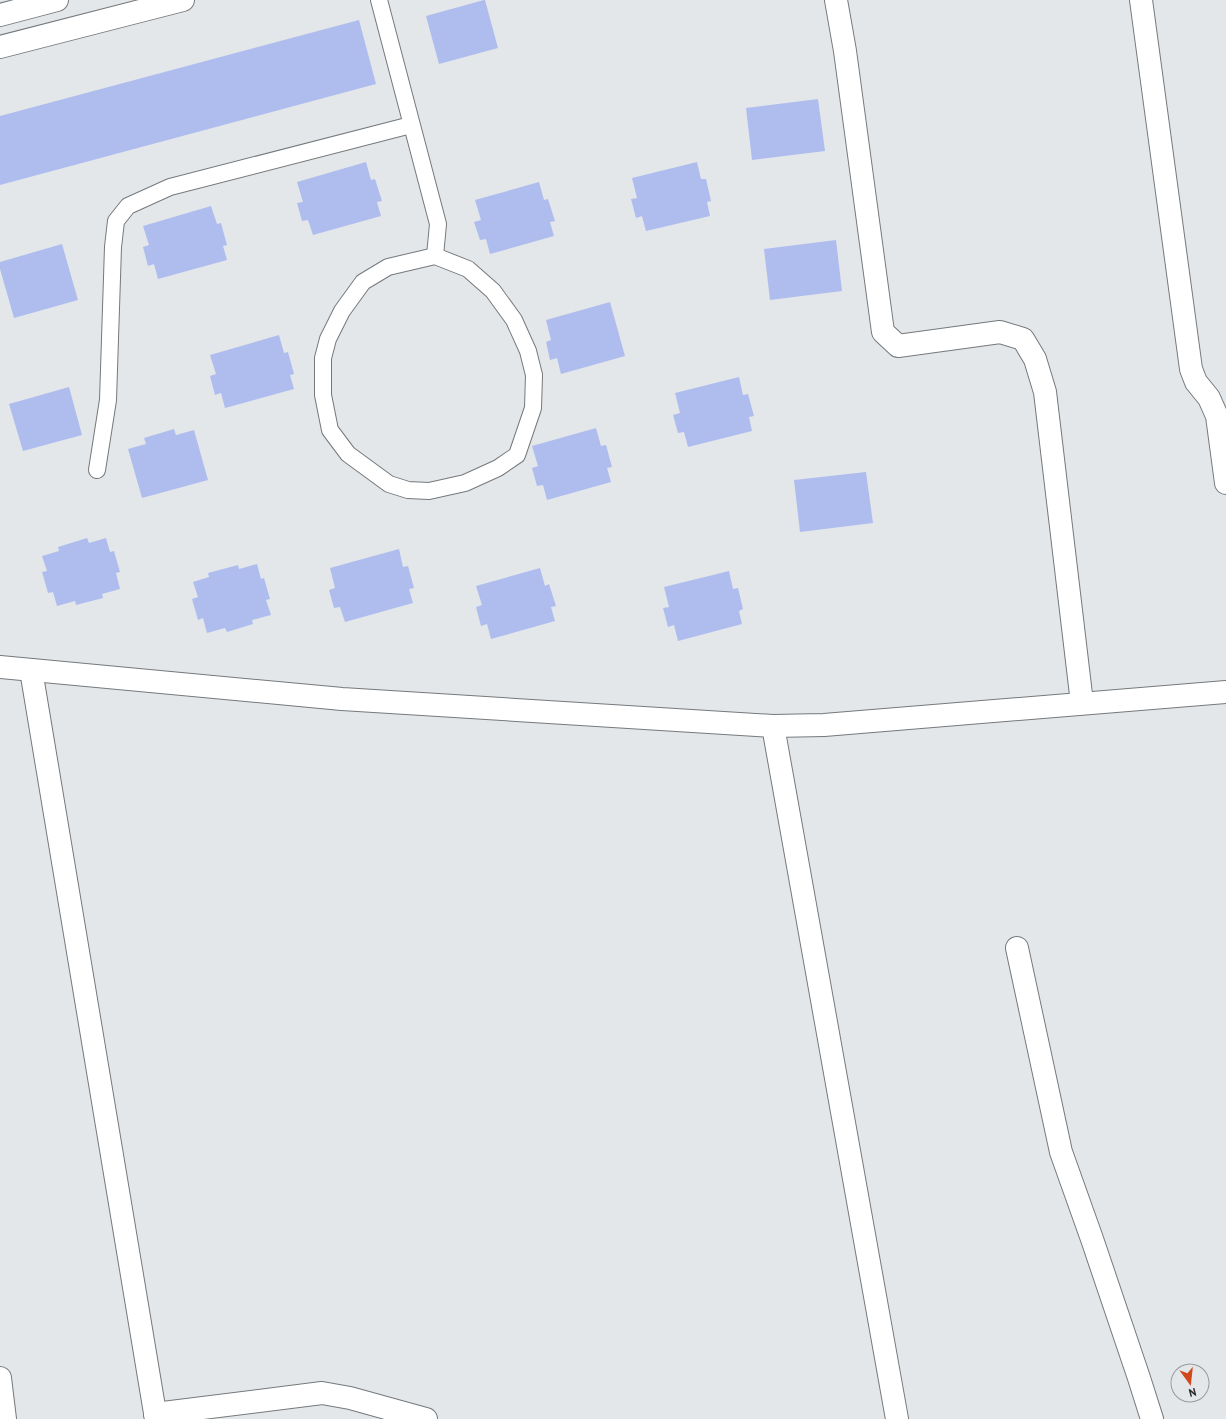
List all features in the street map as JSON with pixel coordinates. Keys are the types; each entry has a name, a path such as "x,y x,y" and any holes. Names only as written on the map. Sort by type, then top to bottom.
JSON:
{"street":[{"path":"0,15 57,0"},
{"path":"0,47 183,0"},
{"path":"836,0 845,51 883,332 898,346 1000,332 1023,339 1035,358 1045,392 1082,704"},
{"path":"1141,0 1191,369 1196,382 1209,398 1217,416 1226,482"},
{"path":"0,667 342,699 773,726 824,725 1226,692"},
{"path":"31,670 156,1416 322,1393 350,1398 426,1419"},
{"path":"773,726 897,1419"},
{"path":"1017,948 1061,1152 1100,1261 1152,1419"},
{"path":"0,1378 5,1419"}],"lane":[{"path":"379,0 438,224 435,256"},
{"path":"97,470 108,400 113,247 116,222 128,206 170,188 411,125"},
{"path":"435,256 468,269 493,291 514,320 528,351 534,375 533,408 517,455 498,468 465,483 429,492 408,490 389,484 348,454 330,430 323,395 323,358 328,339 342,311 364,282 388,267 435,256"}],"building":[{"path":"485,0 498,48 439,64 426,16"},
{"path":"359,20 376,84 0,185 0,116"},
{"path":"818,99 825,151 752,160 746,108"},
{"path":"366,162 371,180 375,179 382,201 377,202 381,216 313,235 308,220 302,221 297,203 303,202 297,182"},
{"path":"697,162 701,179 706,179 711,201 707,202 710,216 646,231 642,216 636,218 631,199 637,198 632,178"},
{"path":"539,182 544,200 548,199 555,221 550,222 554,236 490,254 486,239 480,240 474,222 481,220 475,200"},
{"path":"211,206 217,224 221,223 227,245 223,246 227,260 158,279 154,264 148,266 143,247 149,245 143,226"},
{"path":"836,240 842,291 770,300 764,249"},
{"path":"62,244 78,300 14,318 0,269 0,262"},
{"path":"610,302 625,356 561,374 557,358 550,360 546,342 551,340 546,320"},
{"path":"279,335 284,353 288,352 294,374 290,375 294,389 225,408 221,393 215,395 210,376 216,374 210,355"},
{"path":"739,377 743,395 748,394 754,416 749,417 752,431 688,447 684,432 678,433 673,415 680,413 675,393"},
{"path":"69,387 82,435 23,451 9,404"},
{"path":"596,428 601,446 606,445 612,467 607,468 611,482 547,500 543,485 537,486 532,468 538,466 532,446"},
{"path":"174,429 176,435 194,430 208,480 142,498 128,449 146,444 144,438"},
{"path":"866,472 873,523 800,532 794,480"},
{"path":"87,538 89,543 106,538 110,552 114,551 120,572 116,573 120,589 102,594 103,598 76,605 75,601 57,606 53,592 48,593 42,572 47,571 42,556 59,551 58,547"},
{"path":"399,549 403,567 408,566 414,588 409,589 413,603 345,622 340,607 334,608 329,590 335,588 330,568"},
{"path":"257,564 261,579 264,578 270,599 266,600 271,615 252,620 253,624 227,632 225,628 207,633 203,618 198,620 192,599 198,597 193,582 209,577 208,573 238,565 239,569"},
{"path":"540,568 545,586 549,584 556,606 551,607 555,621 491,639 487,624 481,626 476,607 482,605 476,586"},
{"path":"729,571 733,589 738,588 743,609 739,611 742,624 678,641 674,625 668,627 663,608 669,607 664,587"}]}
